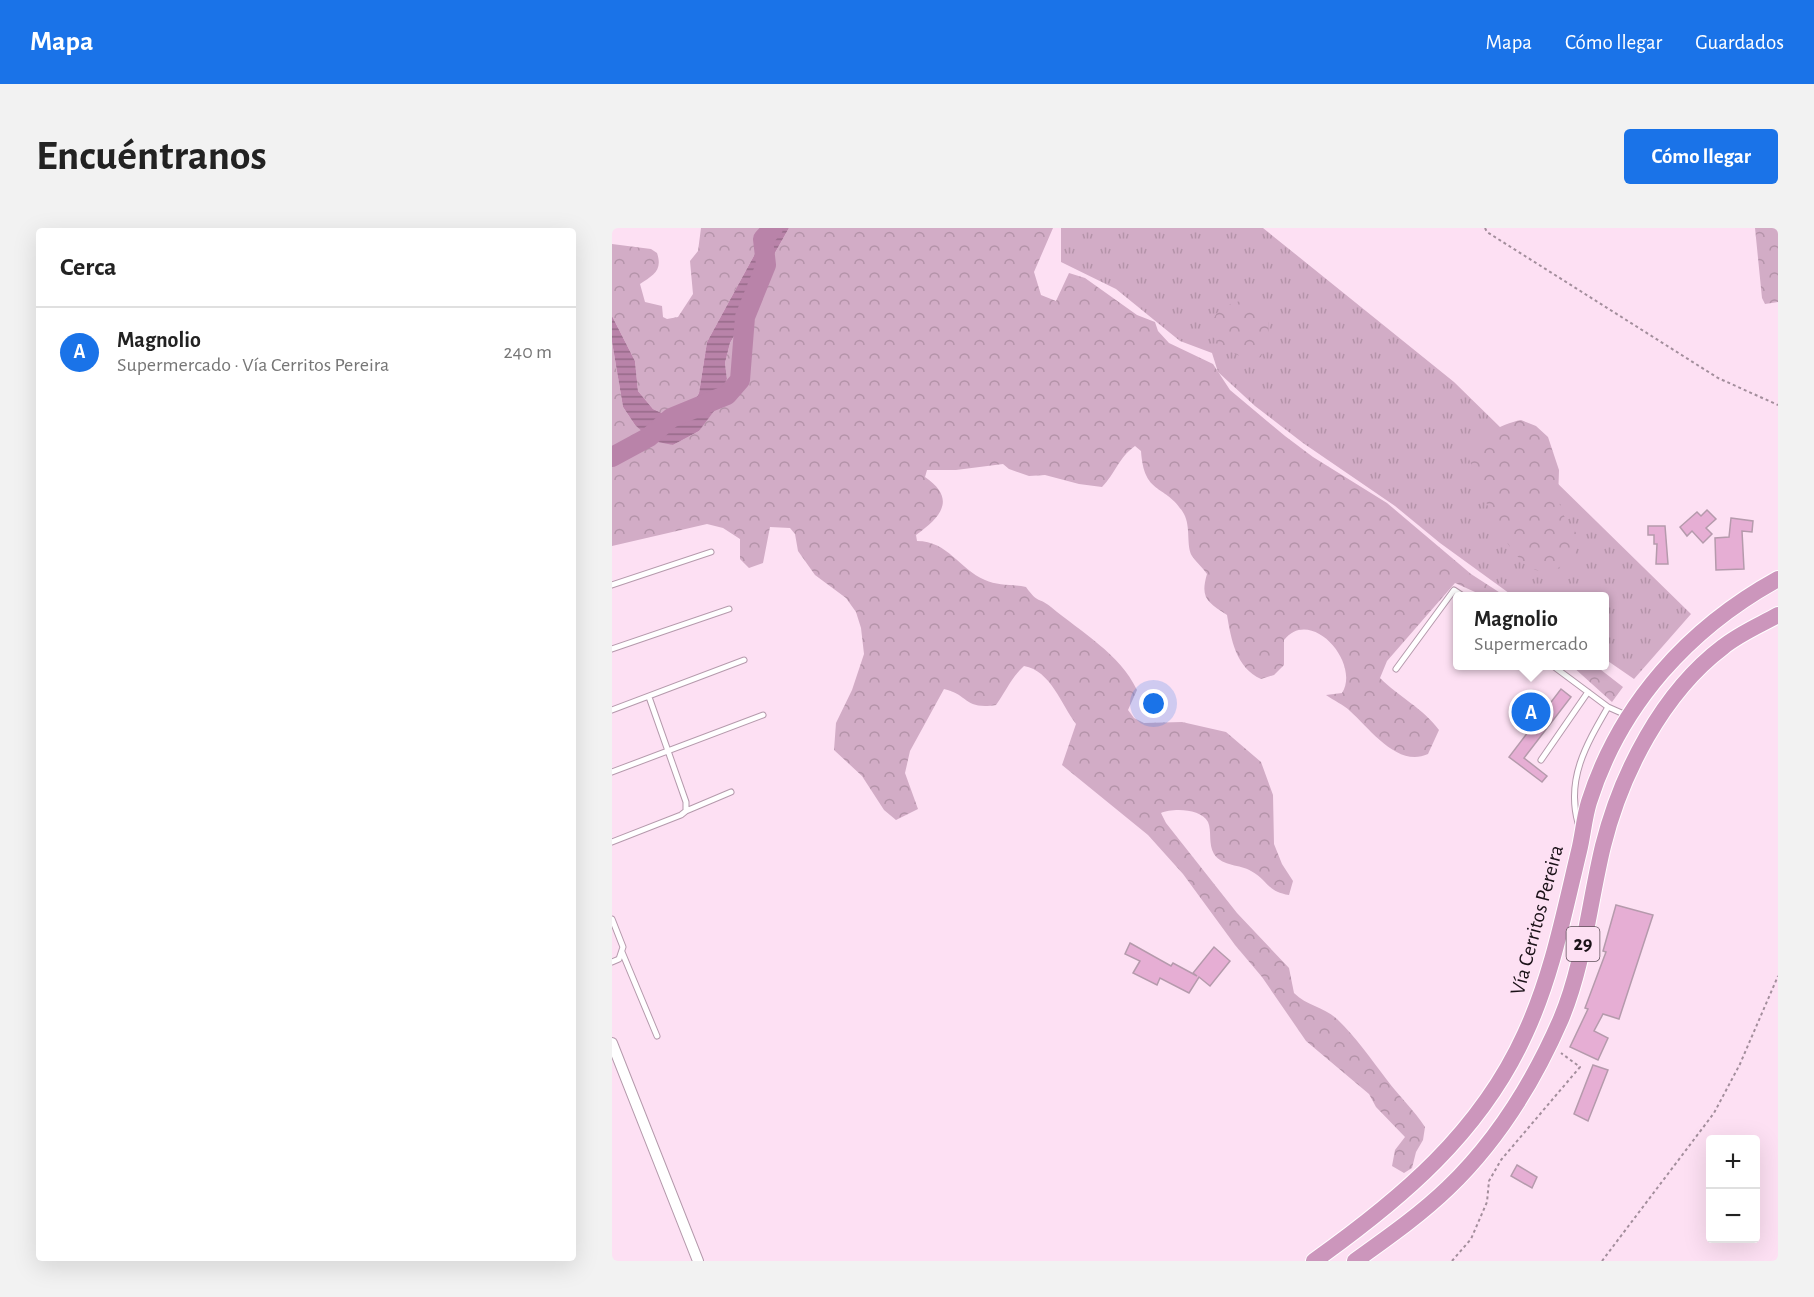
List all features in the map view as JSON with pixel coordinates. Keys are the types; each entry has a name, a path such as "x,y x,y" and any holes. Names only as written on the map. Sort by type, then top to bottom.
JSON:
{"highway":[{"name":"Vía Cerritos Pereira","path":"1314,1261 1382,1211 1425,1173 1454,1144 1497,1086 1537,1008 1560,933 1589,804 1601,772 1629,716 1671,659 1707,625 1748,595 1778,579"},
{"name":"29","path":"1355,1261 1447,1189 1477,1158 1520,1098 1561,1017 1574,978 1603,846 1624,783 1666,709 1693,675 1723,647 1778,615"},
{"path":"1603,846 1605,808 1615,780 1641,731 1641,724 1629,716"}],"street":[{"path":"612,1042 698,1261"}],"lane":[{"path":"612,585 711,552"},
{"path":"1396,669 1454,590 1457,592"},
{"path":"612,649 729,609"},
{"path":"612,710 744,660"},
{"path":"1558,670 1608,707 1629,716"},
{"path":"1541,760 1588,692"},
{"path":"649,697 686,802 686,811"},
{"path":"1582,838 1574,809 1577,768 1584,747 1608,707"},
{"path":"612,772 763,715"},
{"path":"612,842 681,815 731,792"},
{"path":"612,919 623,947 622,952 657,1036"},
{"path":"612,962 622,952"}],"path":[{"path":"1485,228 1487,232 1718,378 1778,405"},
{"path":"1602,1261 1714,1113 1740,1064 1778,976"},
{"path":"1452,1261 1471,1239 1487,1202 1489,1181 1501,1160 1580,1067 1568,1056 1547,1048"}],"green space":[{"path":"701,228 769,228 707,342 699,393 690,409 679,421 653,409 638,391 635,361 612,316 612,244 651,249 657,253 659,264 656,272 640,284 645,302 662,306 663,317 667,319 678,317 693,294 690,261 698,251"},
{"path":"789,228 1053,228 1034,272 1041,295 1056,301 1069,273 1085,278 1137,315 1155,322 1158,331 1169,343 1213,364 1230,390 1285,436 1313,457 1387,503 1471,574 1499,592 1475,592 1455,583 1387,661 1380,678 1426,715 1439,730 1428,754 1417,757 1406,756 1386,745 1347,709 1326,695 1342,693 1346,681 1345,667 1330,642 1319,634 1307,630 1295,631 1284,640 1284,665 1274,675 1261,679 1246,668 1236,652 1227,615 1207,599 1204,589 1207,574 1190,552 1184,514 1177,504 1151,483 1146,476 1141,451 1135,446 1125,455 1102,487 1079,484 1045,475 1029,476 1009,469 1003,464 956,470 927,470 925,477 941,493 942,508 938,515 916,535 917,541 928,542 945,550 985,580 1026,587 1036,598 1099,644 1121,665 1137,690 1128,710 1134,718 1144,723 1182,722 1226,732 1261,762 1273,795 1274,844 1282,864 1293,881 1289,895 1271,888 1257,874 1218,858 1212,850 1210,829 1204,817 1186,810 1161,813 1166,823 1237,913 1289,968 1294,993 1304,1001 1332,1015 1344,1026 1421,1121 1425,1127 1423,1140 1416,1152 1412,1168 1404,1173 1392,1166 1395,1150 1405,1137 1376,1107 1369,1094 1306,1041 1262,977 1235,945 1183,874 1148,835 1062,765 1076,724 1054,689 1041,674 1024,666 996,705 978,705 944,689 910,751 905,773 918,809 896,820 884,810 862,776 834,750 836,723 852,690 864,654 861,628 856,612 846,598 815,575 798,551 795,534 790,528 770,527 763,563 749,568 740,559 740,539 723,528 707,524 612,546 612,342 623,407 635,425 673,445 699,431 727,379 725,363 730,343 745,317 758,283"},
{"path":"1061,228 1263,228 1454,382 1691,614 1634,679 1609,662 1609,592 1507,592 1440,543 1395,506 1303,443 1255,406 1218,372 1212,353 1180,341 1116,289 1061,262"},
{"path":"1755,228 1778,228 1778,302 1765,304 1762,298"},
{"path":"1241,301 1264,310 1267,316 1268,334 1261,357 1247,358 1233,353 1210,334 1215,316 1228,305"},
{"path":"1521,420 1536,426 1548,437 1559,470 1558,500 1565,518 1579,537 1574,557 1554,570 1538,571 1524,563 1511,549 1490,510 1469,459 1482,438 1505,425"},
{"path":"1576,670 1601,670 1623,687 1612,702"}],"shaded area":[{"path":"769,228 789,228 758,283 745,317 730,343 725,363 727,379 714,411 699,431 673,445 653,441 635,425 623,407 612,342 612,316 635,361 638,391 653,409 679,421 690,409 699,393 707,342"}],"building":[{"path":"1707,510 1716,519 1706,528 1712,534 1703,543 1692,531 1687,536 1680,527 1697,512 1701,516"},
{"path":"1731,518 1753,521 1752,532 1742,531 1744,569 1716,570 1715,538 1729,537"},
{"path":"1648,526 1665,526 1668,564 1656,564 1657,544 1654,544 1654,535 1648,535"},
{"path":"1561,689 1571,697 1524,758 1547,776 1542,782 1509,757"},
{"path":"1616,905 1653,915 1619,1019 1603,1014 1594,1031 1608,1038 1598,1060 1570,1047 1588,1009 1585,1008 1606,952 1603,951"},
{"path":"1130,943 1171,966 1173,963 1197,976 1193,973 1214,947 1230,961 1210,986 1199,977 1189,993 1160,978 1157,985 1133,973 1140,961 1125,954"},
{"path":"1593,1065 1608,1070 1588,1121 1574,1114"},
{"path":"1517,1165 1537,1177 1532,1188 1511,1176"}],"waterway":[{"path":"612,457 649,437 671,418 727,395 740,380 745,317 766,265 763,239 773,228"}],"place":[{"name":"Magnolio","path":"1531,712"}]}
